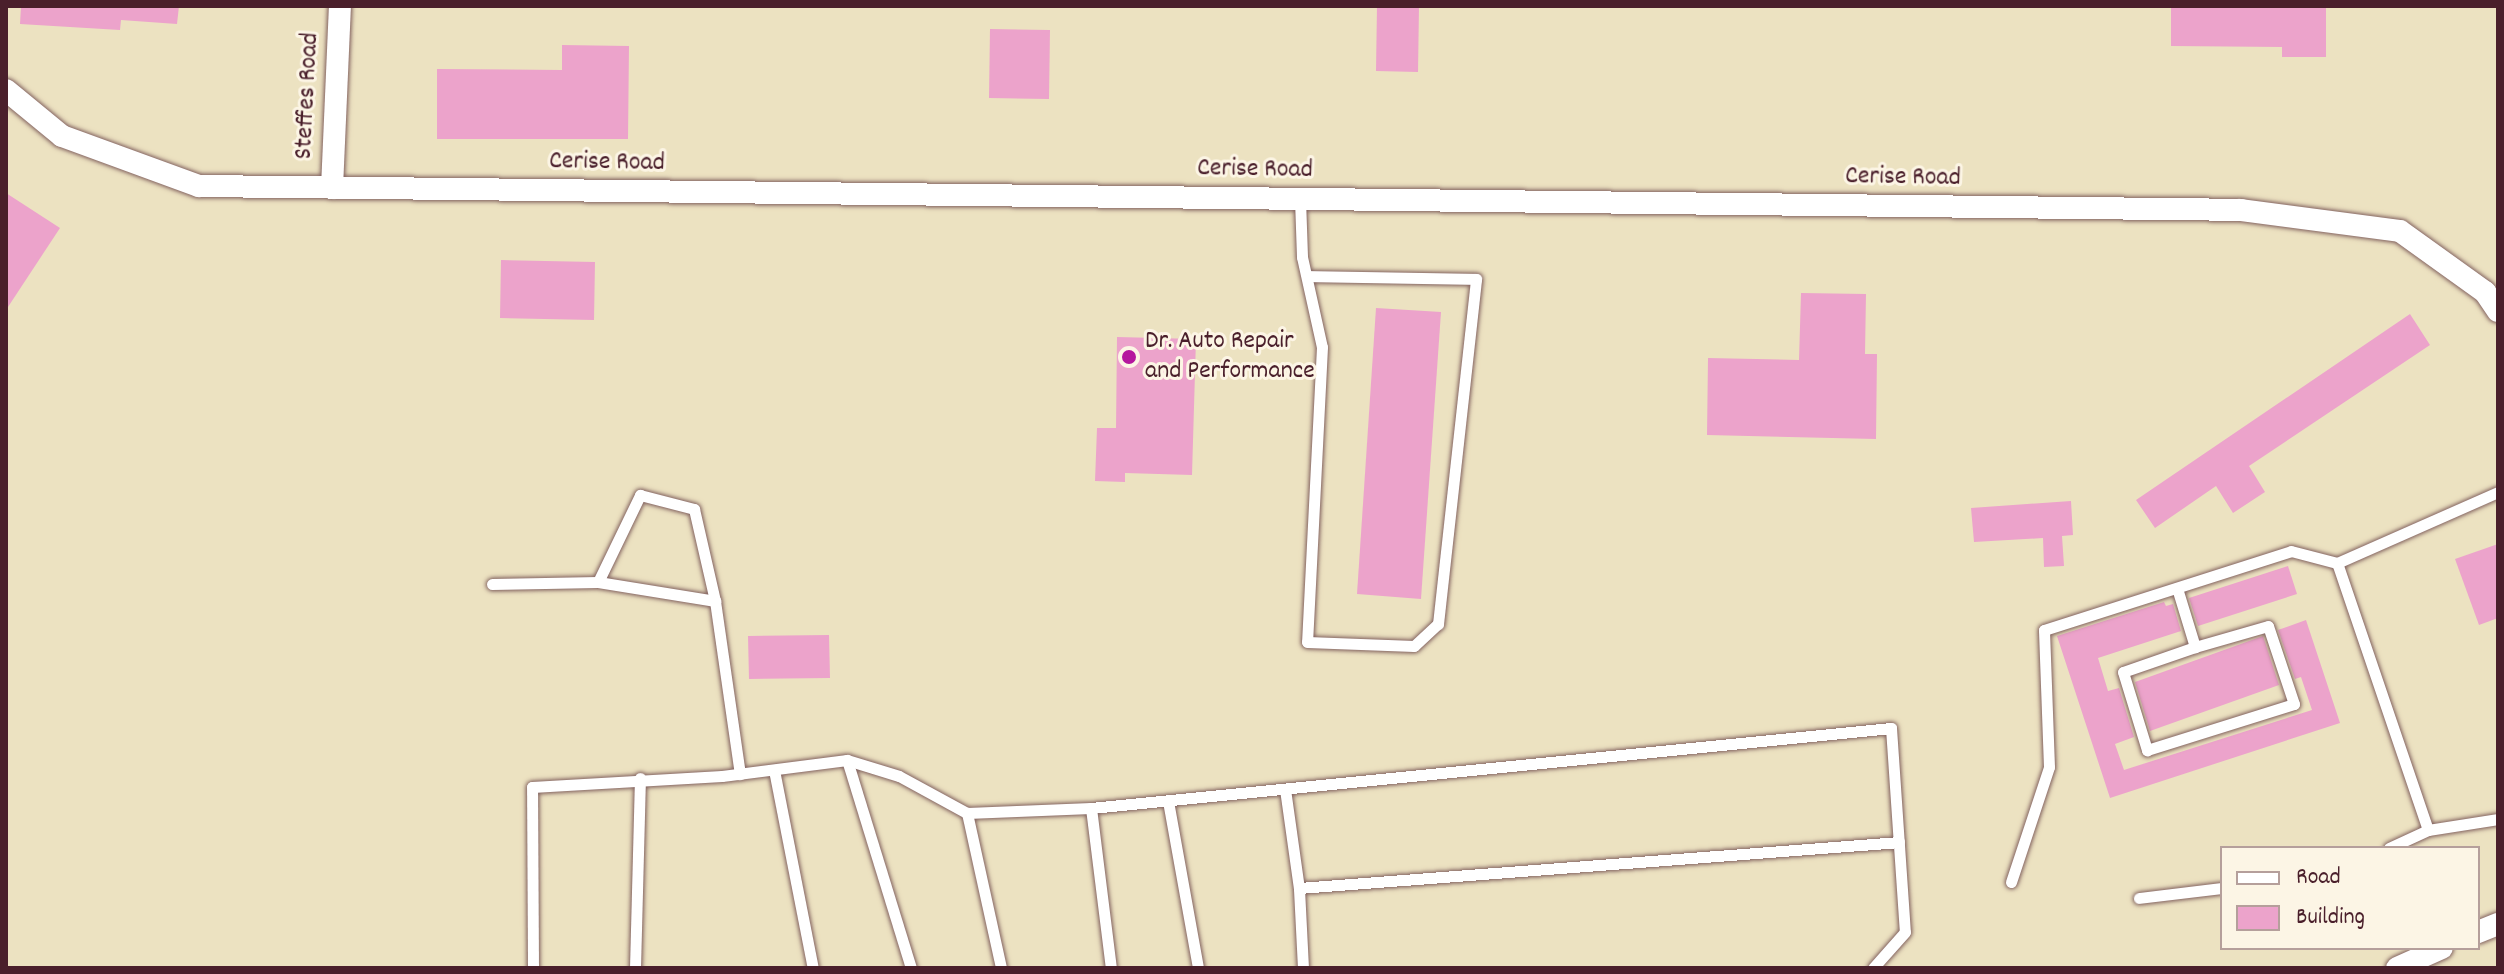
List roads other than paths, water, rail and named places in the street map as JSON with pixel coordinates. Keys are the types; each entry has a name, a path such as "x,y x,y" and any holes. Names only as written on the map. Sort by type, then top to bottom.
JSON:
{"street":[{"name":"Steffes Road","path":"332,188 340,6"},
{"name":"Cerise Road","path":"6,90 62,136 199,186 2241,210 2400,231 2485,292 2498,311"},
{"path":"2397,968 2438,950"}],"lane":[{"path":"1300,199 1302,257 1322,347 1307,642 1414,646 1438,624 1476,279 1308,276"},
{"path":"2011,882 2049,767 2044,630 2291,551 2337,563 2498,492"},
{"path":"598,582 640,495 694,509 715,601 740,774"},
{"path":"2337,563 2428,830"},
{"path":"492,584 598,582 715,601"},
{"path":"2177,588 2195,647"},
{"path":"2268,626 2294,704 2147,750 2123,672 2195,647 2268,626"},
{"path":"533,968 532,787 740,774 847,760 899,776 967,813 1091,808 1891,728 1905,932 1873,968"},
{"path":"847,760 911,968"},
{"path":"774,770 813,968"},
{"path":"635,968 640,778"},
{"path":"1285,789 1299,888 1303,968"},
{"path":"1168,801 1198,968"},
{"path":"1091,808 1111,968"},
{"path":"967,813 1001,968"},
{"path":"2393,846 2428,830 2498,819"},
{"path":"1299,888 1899,842"},
{"path":"2139,898 2220,888"}],"place":[{"name":"Dr. Auto Repair and Performance","path":"1129,357"}]}
